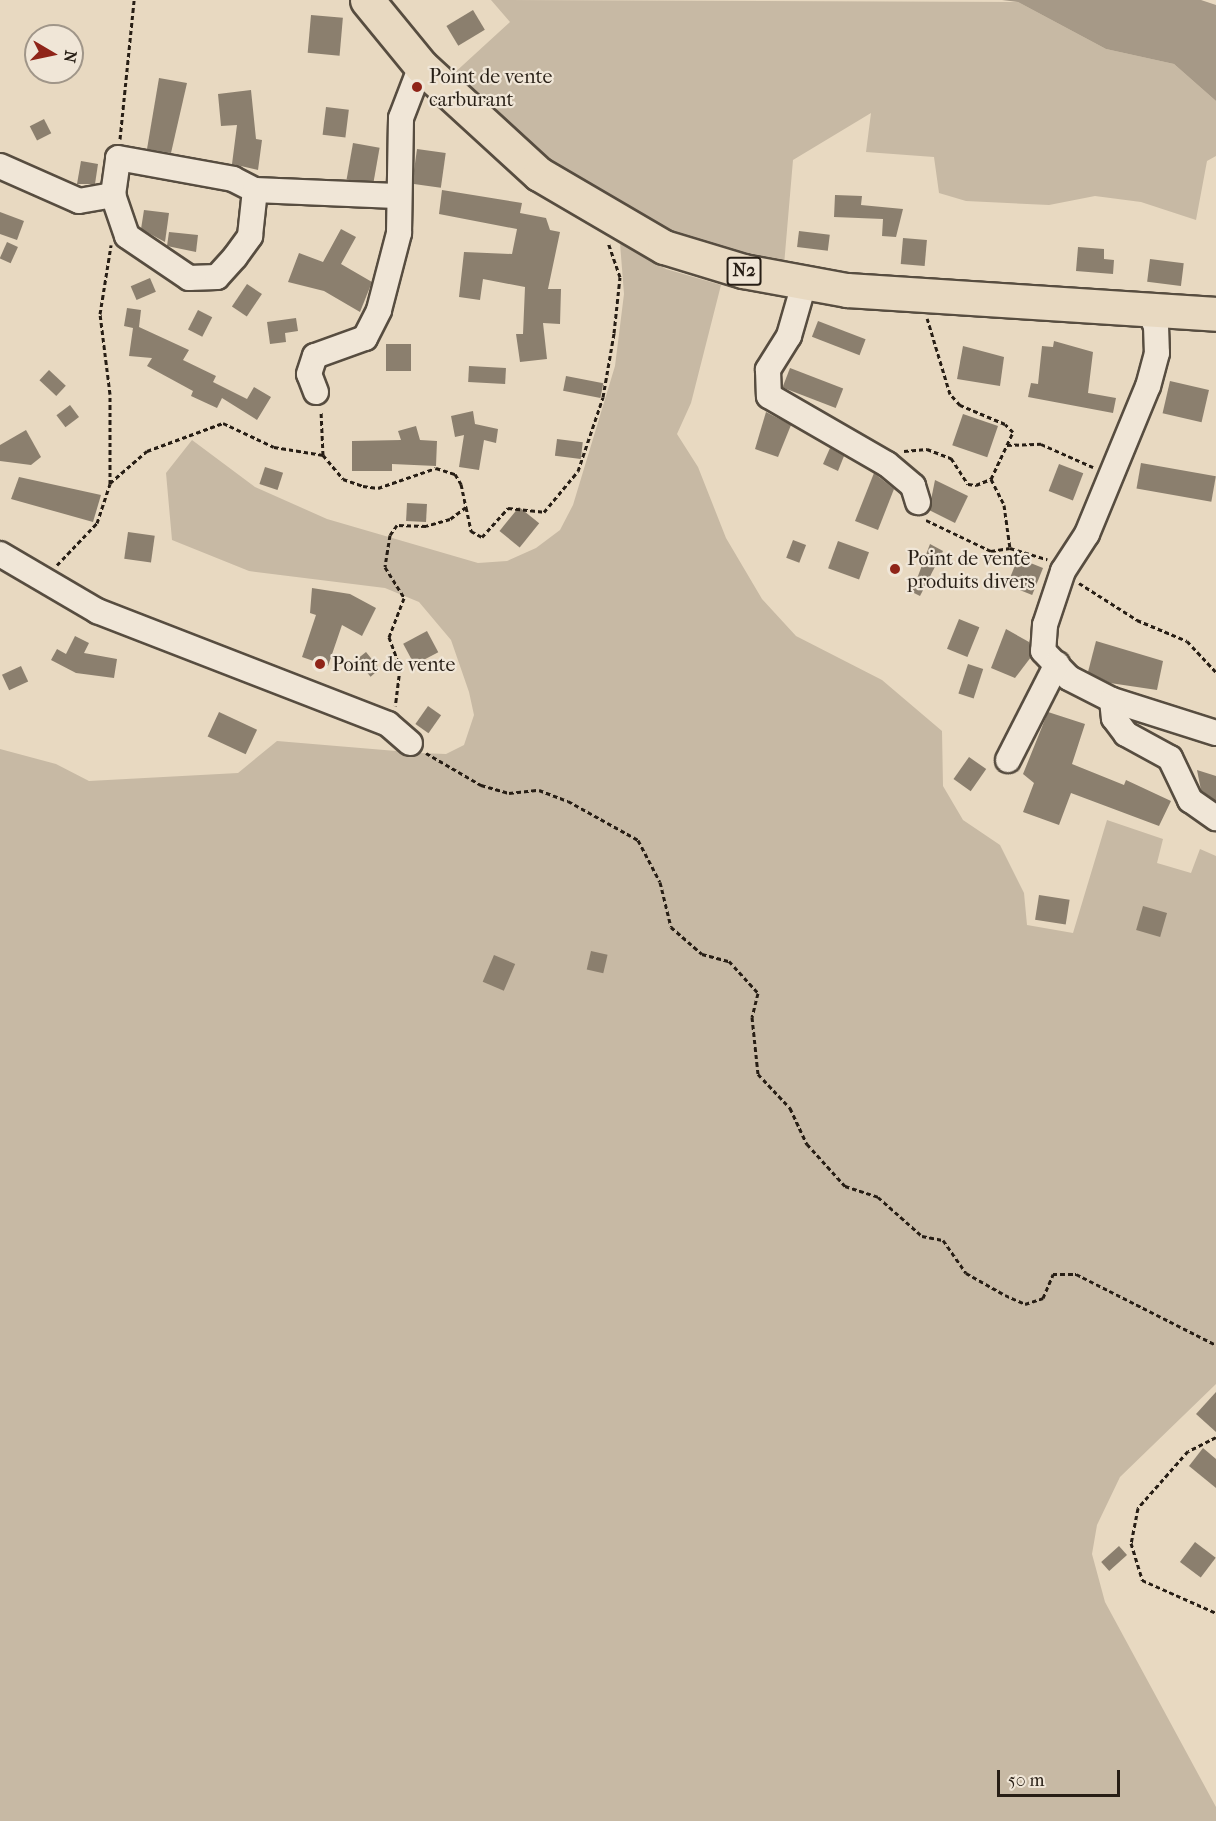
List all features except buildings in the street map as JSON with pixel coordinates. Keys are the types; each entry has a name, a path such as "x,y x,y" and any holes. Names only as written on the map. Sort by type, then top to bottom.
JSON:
{"highway":[{"name":"N2","path":"367,0 421,66 539,174 597,212 664,248 804,284 922,296 1147,307 1216,314"}],"street":[{"path":"316,392 309,374 315,356 354,343 372,328 396,254 396,196 401,118 421,66"},
{"path":"255,190 250,236 217,277 189,278 163,265 127,236 116,203 118,158 233,179 255,190 396,196"},
{"path":"0,166 79,201 116,203"},
{"path":"804,284 789,336 768,370 769,396 887,464 913,486 918,502"},
{"path":"1147,307 1156,326 1157,353 1111,477 1087,534 1065,567 1045,625 1043,651 1069,678 1112,700 1216,733"},
{"path":"0,554 44,576 97,611 388,724 410,743"},
{"path":"1008,760 1057,664"},
{"path":"1112,700 1114,718 1126,734 1170,758 1190,800 1216,818"}],"path":[{"path":"118,158 134,0"},
{"path":"44,576 97,523 110,484 110,394 100,314 116,203"},
{"path":"316,392 324,422 323,454 343,479 378,488 436,468 455,474 471,531 482,537 508,508 544,512 578,471 603,397 620,277 597,212"},
{"path":"922,296 950,394 960,405 1005,424 1012,432 991,479"},
{"path":"110,484 147,451 223,423 274,447 323,454"},
{"path":"1007,445 1041,444 1111,477"},
{"path":"887,464 903,451 927,449 951,458 968,484 991,479"},
{"path":"991,479 1004,505 1010,548"},
{"path":"918,502 924,519 970,543 991,551 1010,548 1065,567 1103,601 1187,641 1216,672"},
{"path":"370,718 393,714 399,690 400,668 389,636 404,598 386,567 390,535 397,525 426,526 466,507"},
{"path":"410,743 481,785 509,793 539,790 638,840 660,882 671,927 702,954 729,961 758,993 752,1017 758,1074 790,1107 807,1143 845,1186 878,1197 922,1236 943,1240 966,1273 1005,1296 1025,1304 1043,1298 1053,1274 1076,1274 1216,1345"},
{"path":"1216,1437 1188,1451 1138,1508 1131,1543 1142,1580 1216,1613"}],"shaded area":[{"path":"491,0 1018,2 1106,49 1174,64 1216,101 1216,156 1207,161 1196,220 1141,202 1095,196 1049,205 966,201 939,193 934,157 866,152 871,113 793,160 783,277 660,235 502,131 451,76 510,22"},
{"path":"1002,0 1201,0 1216,5 1216,101 1174,64 1106,49 1018,2"},
{"path":"620,243 666,269 721,285 691,403 677,434 698,467 726,538 762,599 796,636 882,680 942,731 943,786 963,820 1000,845 1024,893 1027,925 1073,933 1107,820 1163,839 1157,863 1191,873 1200,849 1216,856 1216,1384 1120,1477 1097,1525 1092,1554 1105,1602 1216,1807 1216,1821 0,1821 0,749 56,764 89,781 238,773 277,741 446,754 464,745 474,715 469,692 451,640 419,602 385,588 249,571 172,540 166,473 192,440 255,487 327,519 478,563 507,561 536,548 560,530 573,505 615,366 624,294"}],"place":[{"name":"Point de vente carburant","path":"417,87"},
{"name":"Point de vente produits divers","path":"895,569"},
{"name":"Point de vente","path":"320,664"}]}
